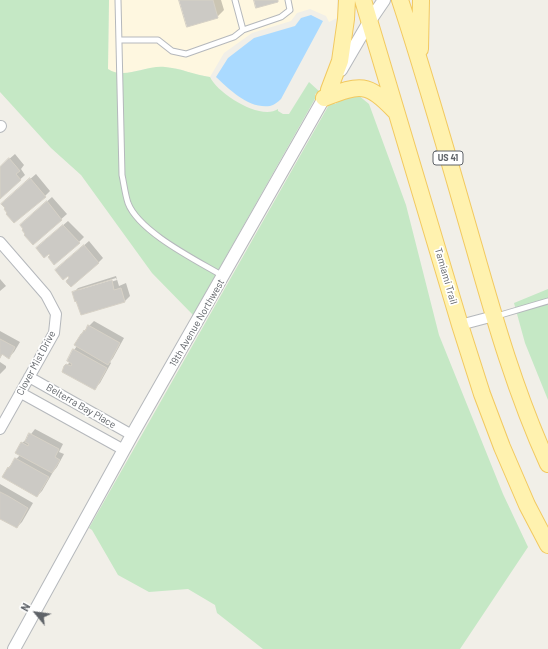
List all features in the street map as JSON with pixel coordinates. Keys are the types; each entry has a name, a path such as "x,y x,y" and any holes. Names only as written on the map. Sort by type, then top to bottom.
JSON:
{"main road":[{"path":"327,94 340,60 346,19 347,0"},
{"name":"Tamiami Trail","path":"363,0 482,394 502,447 527,505 548,545"},
{"name":"US 41","path":"400,0 420,61 494,316 524,408 548,464"},
{"path":"420,61 421,0"},
{"path":"327,94 360,88 371,90 381,97 397,113"}],"street":[{"name":"19th Avenue Northwest","path":"14,649 132,435 327,94 369,22 384,0"},
{"name":"Clover Mist Drive","path":"0,242 46,295 56,314 54,333 0,429"},
{"path":"460,325 494,316"},
{"name":"Belterra Bay Place","path":"29,377 132,435"},
{"name":"Belterra Bay Place","path":"20,392 124,450"},
{"path":"78,424 87,409"}],"lane":[{"path":"118,0 122,175 128,203 139,220 156,236 224,276"},
{"path":"235,0 243,30"},
{"path":"119,40 158,40 172,51 186,54 234,37 243,30 281,16 290,10 288,0"},
{"path":"494,316 548,301"}],"shaded area":[{"path":"109,0 337,0 337,18 329,22 326,16 310,9 297,13 291,21 252,33 224,53 210,77 179,69 164,67 127,73 114,73 108,69"}],"green space":[{"path":"0,0 109,0 108,69 115,72 128,73 150,68 165,67 210,77 222,91 241,104 251,109 261,111 271,112 278,109 278,111 283,114 289,114 309,82 320,92 315,94 316,97 193,315 152,273 81,175 51,148 0,92"},
{"path":"358,95 369,104 406,205 439,335 503,494 528,547 460,649 263,649 217,613 215,605 188,589 149,592 118,575 92,530 89,528 330,103 333,102 335,104 344,98"},
{"path":"548,289 548,400 525,343 514,303"}],"water":[{"path":"311,15 323,21 281,99 276,103 270,106 262,106 247,102 240,98 216,77 228,58 254,38 295,26 301,18"}],"building":[{"path":"179,0 213,0 218,18 187,27"},
{"path":"254,0 278,0 278,2 256,8"},
{"path":"9,158 20,171 16,174 21,180 0,199 0,167"},
{"path":"30,178 46,197 14,223 6,214 5,208 1,204"},
{"path":"47,201 62,220 33,245 24,235 23,229 20,225"},
{"path":"63,225 80,243 54,265 48,257 50,255 49,254 44,258 36,248"},
{"path":"84,245 99,263 71,287 66,281 69,278 68,276 63,280 55,270"},
{"path":"112,280 114,290 121,288 125,302 81,315 72,292"},
{"path":"88,325 120,343 108,365 74,345"},
{"path":"0,339 15,347 9,359 2,354 0,358"},
{"path":"73,349 107,368 95,390 62,372 66,364 71,366 72,364 67,361"},
{"path":"29,433 59,449 55,457 60,460 52,473 15,453 21,442 28,446 29,444 25,442"},
{"path":"15,458 49,477 37,497 2,477"},
{"path":"0,492 28,508 17,528 0,519"}]}
